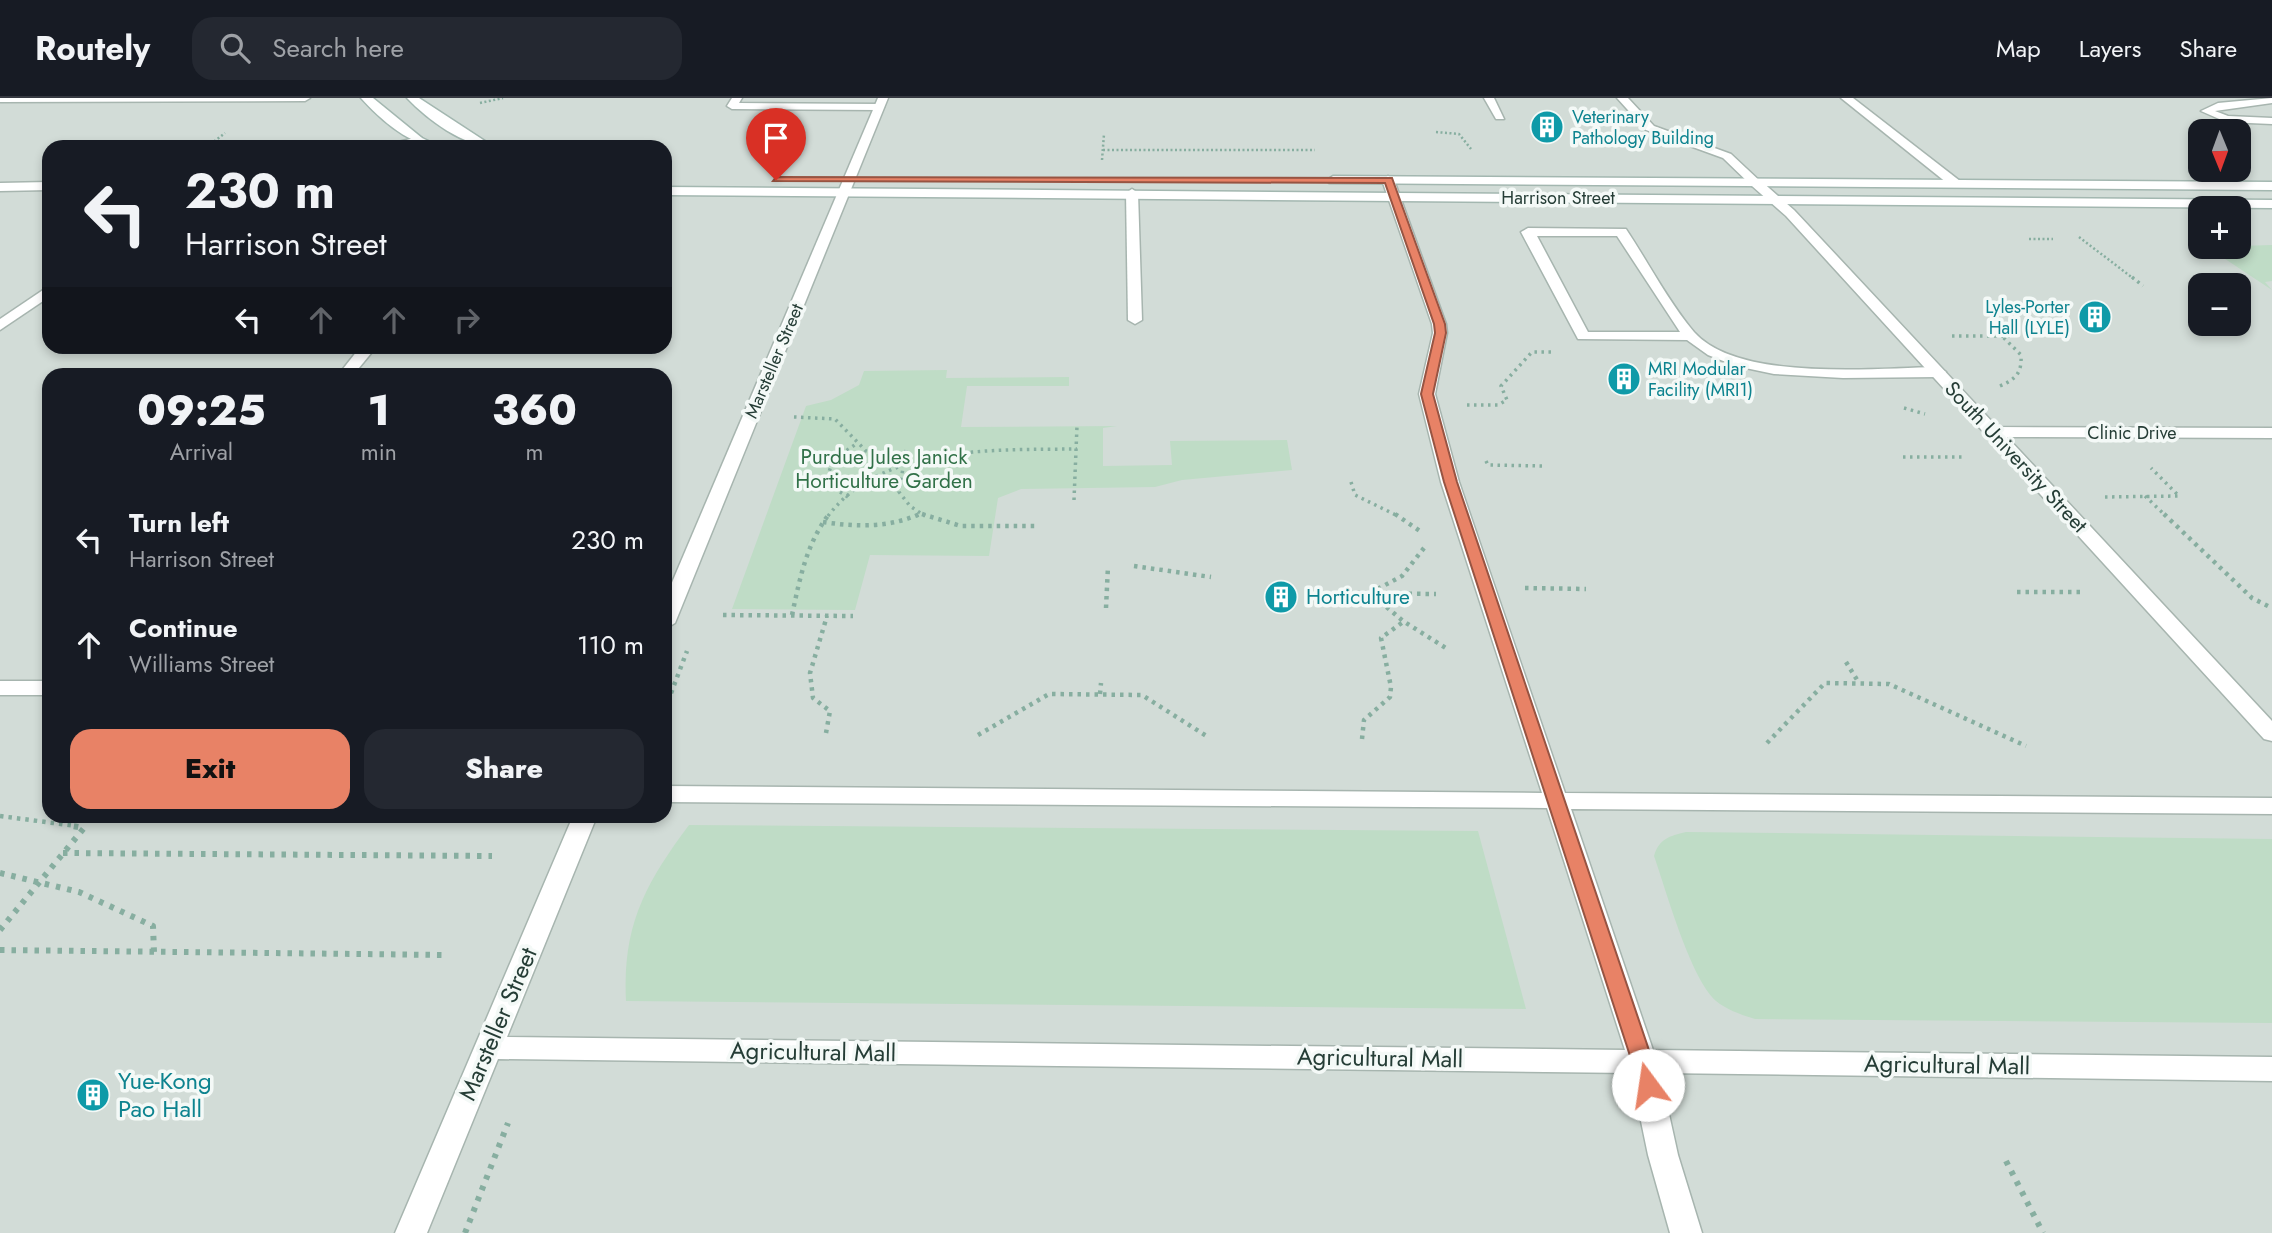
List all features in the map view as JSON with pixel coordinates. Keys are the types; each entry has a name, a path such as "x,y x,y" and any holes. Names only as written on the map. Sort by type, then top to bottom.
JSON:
{"street":[{"path":"0,99 305,98"},
{"path":"366,98 418,140"},
{"path":"412,98 474,140"},
{"path":"737,98 732,106 807,107 881,102"},
{"path":"1489,98 1500,117"},
{"name":"South University Street","path":"1622,98 1650,128 1727,156 1775,199 2272,734"},
{"path":"1846,98 1956,184"},
{"path":"2272,100 2218,106 2206,111 2227,119 2272,121"},
{"name":"Marsteller Street","path":"672,606 881,102"},
{"path":"672,178 847,186"},
{"path":"672,191 985,180"},
{"name":"Harrison Street","path":"1325,180 1391,188 1756,183 2272,186"},
{"path":"1129,184 1135,320"},
{"name":"Harrison Street","path":"847,186 1129,184 1775,199 2272,204"},
{"path":"0,187 42,186"},
{"path":"1391,188 1440,324 1427,394 1438,438 1484,590 1643,1062 1662,1155 1686,1233"},
{"path":"1690,336 1583,336 1528,232 1621,232 1690,336 1703,349 1771,369 1938,372"},
{"path":"0,326 42,295"},
{"path":"351,368 363,354"},
{"name":"Clinic Drive","path":"1993,432 2272,433"},
{"path":"0,688 42,688"},
{"path":"672,794 2272,806"},
{"name":"Marsteller Street","path":"411,1233 582,823"},
{"name":"Agricultural Mall","path":"488,1048 2272,1069"}],"path":[{"path":"1104,134 1103,149 1323,150"},
{"path":"2072,231 2143,286"},
{"path":"1948,336 2010,336"},
{"path":"1998,388 2014,380 2022,368 2021,355 2002,336"},
{"path":"1470,416 1466,405 1498,405 1507,400 1501,386 1532,352 1555,351"},
{"path":"1894,403 1926,414"},
{"path":"794,417 835,419 856,443 879,458 902,466"},
{"path":"1074,500 1077,426"},
{"path":"848,497 837,490 828,475 834,460 856,443"},
{"path":"792,615 810,545 823,522 848,497 902,466 979,450 1077,449"},
{"path":"906,450 899,492 904,501 921,513 969,526 1036,526"},
{"path":"1484,456 1488,465 1542,466"},
{"path":"1903,457 1965,457"},
{"path":"2105,497 2179,496 2146,464"},
{"path":"1351,482 1355,495 1405,519 1420,531"},
{"path":"2146,496 2252,598 2272,608"},
{"path":"823,522 872,527 908,520 921,513"},
{"path":"1370,593 1402,576 1424,548"},
{"path":"1106,608 1108,566"},
{"path":"1134,566 1168,573 1211,577"},
{"path":"1521,588 1586,589"},
{"path":"2018,592 2083,592"},
{"path":"1349,593 1436,594"},
{"path":"1370,593 1403,621 1449,650"},
{"path":"723,615 853,616"},
{"path":"826,733 830,711 813,698 810,673 827,615"},
{"path":"1362,739 1364,720 1390,697 1391,687 1381,638 1403,621"},
{"path":"1846,662 1859,683"},
{"path":"1100,694 1101,683"},
{"path":"1767,743 1825,683 1859,683 1889,684 2026,746"},
{"path":"978,735 1049,694 1100,694 1142,695 1208,737"},
{"path":"0,816 42,820"},
{"path":"0,930 84,828 59,823"},
{"path":"63,853 492,856"},
{"path":"0,873 42,878 93,895 153,926 155,952"},
{"path":"0,950 447,955"},
{"path":"2006,1161 2043,1233"}],"shaded area":[{"path":"0,98 2272,98 2272,1233 0,1233"}],"green space":[{"path":"2272,245 2272,281 2265,282 2272,290 2251,276 2251,273 2246,273 2225,259 2251,259 2251,246"},
{"name":"Purdue Jules Janick Horticulture Garden","path":"947,370 946,378 1069,377 1069,386 967,386 961,427 1117,426 1103,428 1103,466 1172,465 1170,441 1287,440 1292,470 1182,480 1155,487 1021,489 998,498 989,556 870,555 855,610 732,609 806,406 831,400 859,385 864,371"},
{"path":"689,825 1478,831 1526,1009 626,1001 628,950 640,907 660,867"},
{"path":"1686,832 2272,839 2272,1023 1755,1019 1720,1004 1706,989 1688,954 1672,912 1654,856 1666,839"}],"place":[{"name":"Veterinary Pathology Building","path":"1547,127"},
{"name":"Lyles-Porter Hall (LYLE)","path":"2095,317"},
{"name":"MRI Modular Facility (MRI1)","path":"1624,379"},
{"name":"Horticulture","path":"1281,597"},
{"name":"Yue-Kong Pao Hall","path":"93,1095"}],"route":[{"path":"776,180 1388,180 1440,324 1427,394 1450,482 1643,1062 1648,1085"}]}
